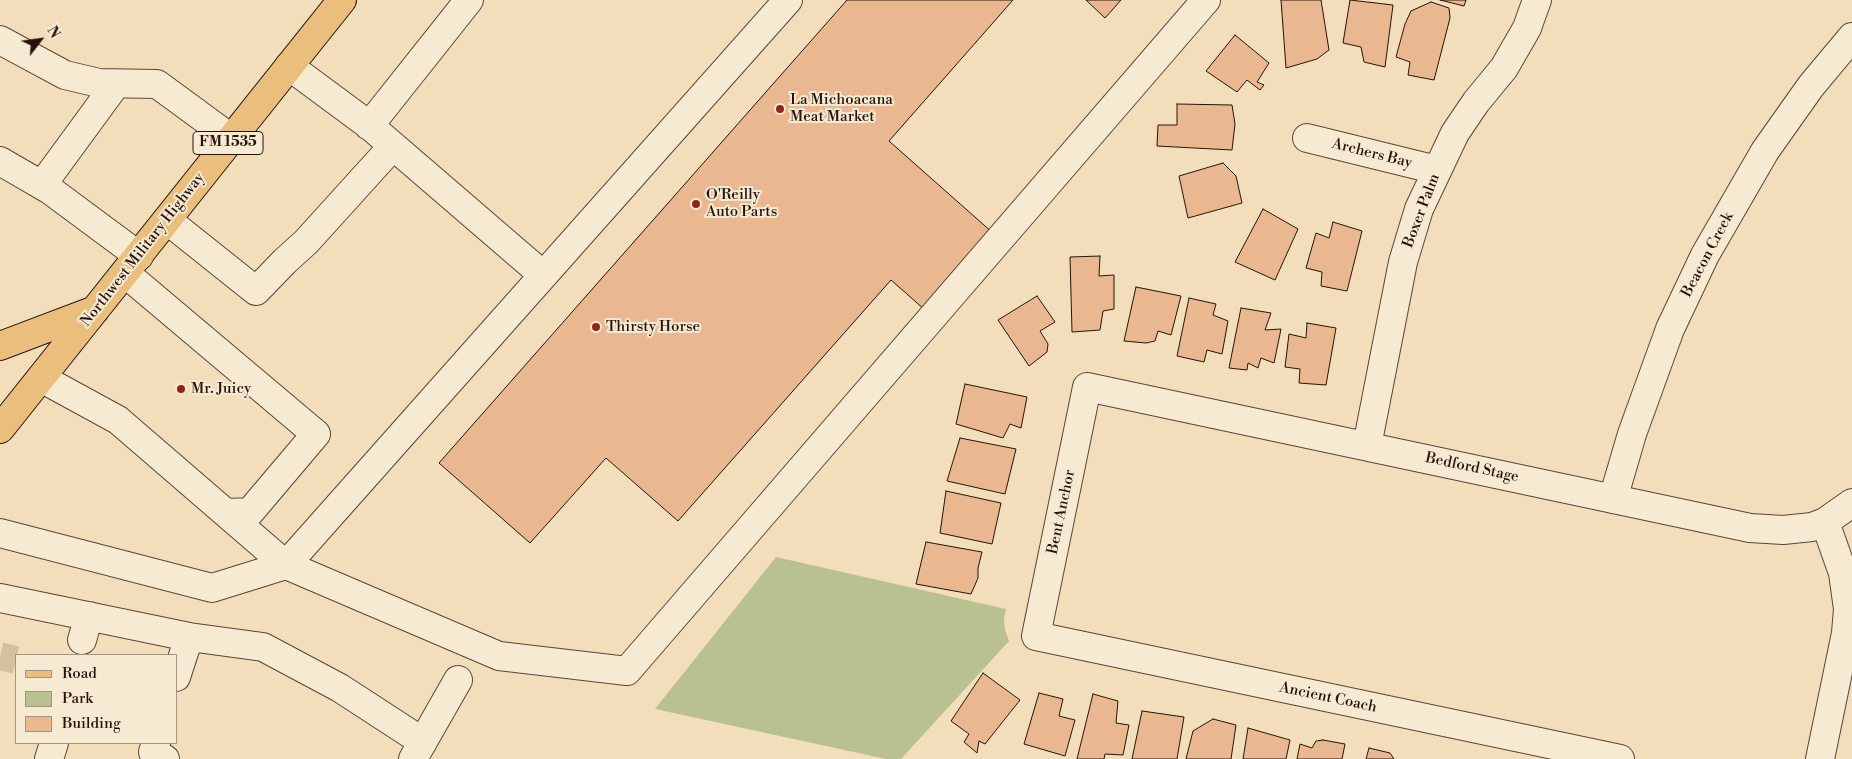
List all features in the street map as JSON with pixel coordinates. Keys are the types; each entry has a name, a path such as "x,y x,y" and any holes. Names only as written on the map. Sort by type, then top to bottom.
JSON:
{"main road":[{"name":"Northwest Military Highway","path":"0,429 342,0"},
{"path":"0,346 96,309"}],"street":[{"path":"369,126 469,0"},
{"path":"0,533 212,588 286,564 788,0"},
{"path":"41,378 118,420 286,564 498,656 628,671 1206,0"},
{"name":"Boxer Palm","path":"1367,446 1403,262 1420,209 1455,133 1476,102 1504,68 1527,28 1537,0"},
{"name":"Beacon Creek","path":"1614,498 1632,434 1670,329 1705,255 1765,151 1811,86 1852,37"},
{"path":"0,40 65,75 99,83 157,84 232,139"},
{"path":"289,66 369,126 543,275"},
{"path":"42,185 116,84"},
{"name":"Archers Bay","path":"1307,138 1438,170"},
{"path":"167,220 256,291 306,242 393,146"},
{"path":"0,161 42,185 132,264 316,434 250,512 226,513"},
{"name":"Bedford Stage","path":"1087,387 1750,528 1783,530 1812,527 1825,522 1852,503"},
{"name":"Bent Anchor","path":"1036,636 1087,387"},
{"path":"1820,759 1846,633 1848,609 1843,573 1825,522"},
{"path":"0,598 86,628 189,636 263,647 340,688 418,750 458,680"},
{"path":"178,671 189,636"},
{"name":"Ancient Coach","path":"1036,636 1616,759"},
{"path":"49,759 54,744"}],"green space":[{"path":"776,557 1006,609 1004,619 1005,630 1009,641 901,759 886,759 655,709"}],"building":[{"path":"847,0 1013,0 889,141 993,233 925,310 891,280 678,521 606,458 530,543 439,463"},
{"path":"1086,0 1121,0 1105,18"},
{"path":"1281,0 1321,0 1329,50 1317,59 1286,68"},
{"path":"1350,0 1393,5 1385,67 1364,62 1361,47 1343,43"},
{"path":"1440,0 1466,0 1464,6"},
{"path":"1431,2 1449,8 1450,18 1434,80 1408,75 1410,62 1396,57 1405,24 1411,11"},
{"path":"1235,35 1269,63 1257,82 1264,85 1260,90 1247,80 1237,92 1206,71"},
{"path":"1177,104 1232,105 1235,124 1232,150 1157,146 1158,125 1177,125"},
{"path":"1223,163 1236,176 1242,203 1188,218 1179,176"},
{"path":"1263,209 1298,229 1275,280 1235,262"},
{"path":"1333,222 1362,231 1347,291 1321,286 1322,272 1306,268 1316,233 1329,238"},
{"path":"1100,256 1099,276 1114,275 1114,309 1103,311 1100,330 1072,332 1070,257"},
{"path":"1136,287 1181,296 1171,335 1158,331 1155,341 1146,343 1124,341"},
{"path":"1037,296 1055,322 1040,331 1048,344 1047,352 1029,366 998,320"},
{"path":"1189,298 1216,304 1213,315 1228,321 1222,354 1207,350 1204,362 1177,356"},
{"path":"1241,308 1271,313 1265,330 1281,329 1274,363 1261,358 1258,368 1248,363 1247,370 1229,368"},
{"path":"1307,323 1336,328 1326,385 1299,383 1300,369 1285,367 1289,334 1306,338"},
{"path":"965,384 1027,397 1021,428 1010,424 1003,438 956,424"},
{"path":"960,438 1016,449 1005,494 947,481"},
{"path":"946,491 1001,503 992,544 940,533"},
{"path":"926,542 982,552 978,568 978,578 971,594 916,584"},
{"path":"983,673 1020,700 985,744 979,741 977,753 964,742 969,734 951,721"},
{"path":"1039,693 1063,699 1059,716 1075,720 1065,756 1024,744"},
{"path":"1093,694 1118,701 1116,723 1129,725 1123,755 1105,754 1104,759 1077,759"},
{"path":"1142,711 1184,717 1177,759 1132,759"},
{"path":"1213,719 1236,725 1231,759 1186,759 1193,731"},
{"path":"1248,728 1290,740 1286,759 1243,759"},
{"path":"1323,740 1345,744 1342,759 1297,759 1300,744 1312,748 1316,741"},
{"path":"1369,748 1390,753 1394,759 1366,759"}],"tunnel":[{"path":"0,656 15,660"}],"place":[{"name":"La Michoacana Meat Market","path":"780,109"},
{"name":"O'Reilly Auto Parts","path":"696,204"},
{"name":"Thirsty Horse","path":"596,327"},
{"name":"Mr. Juicy","path":"181,389"}]}
